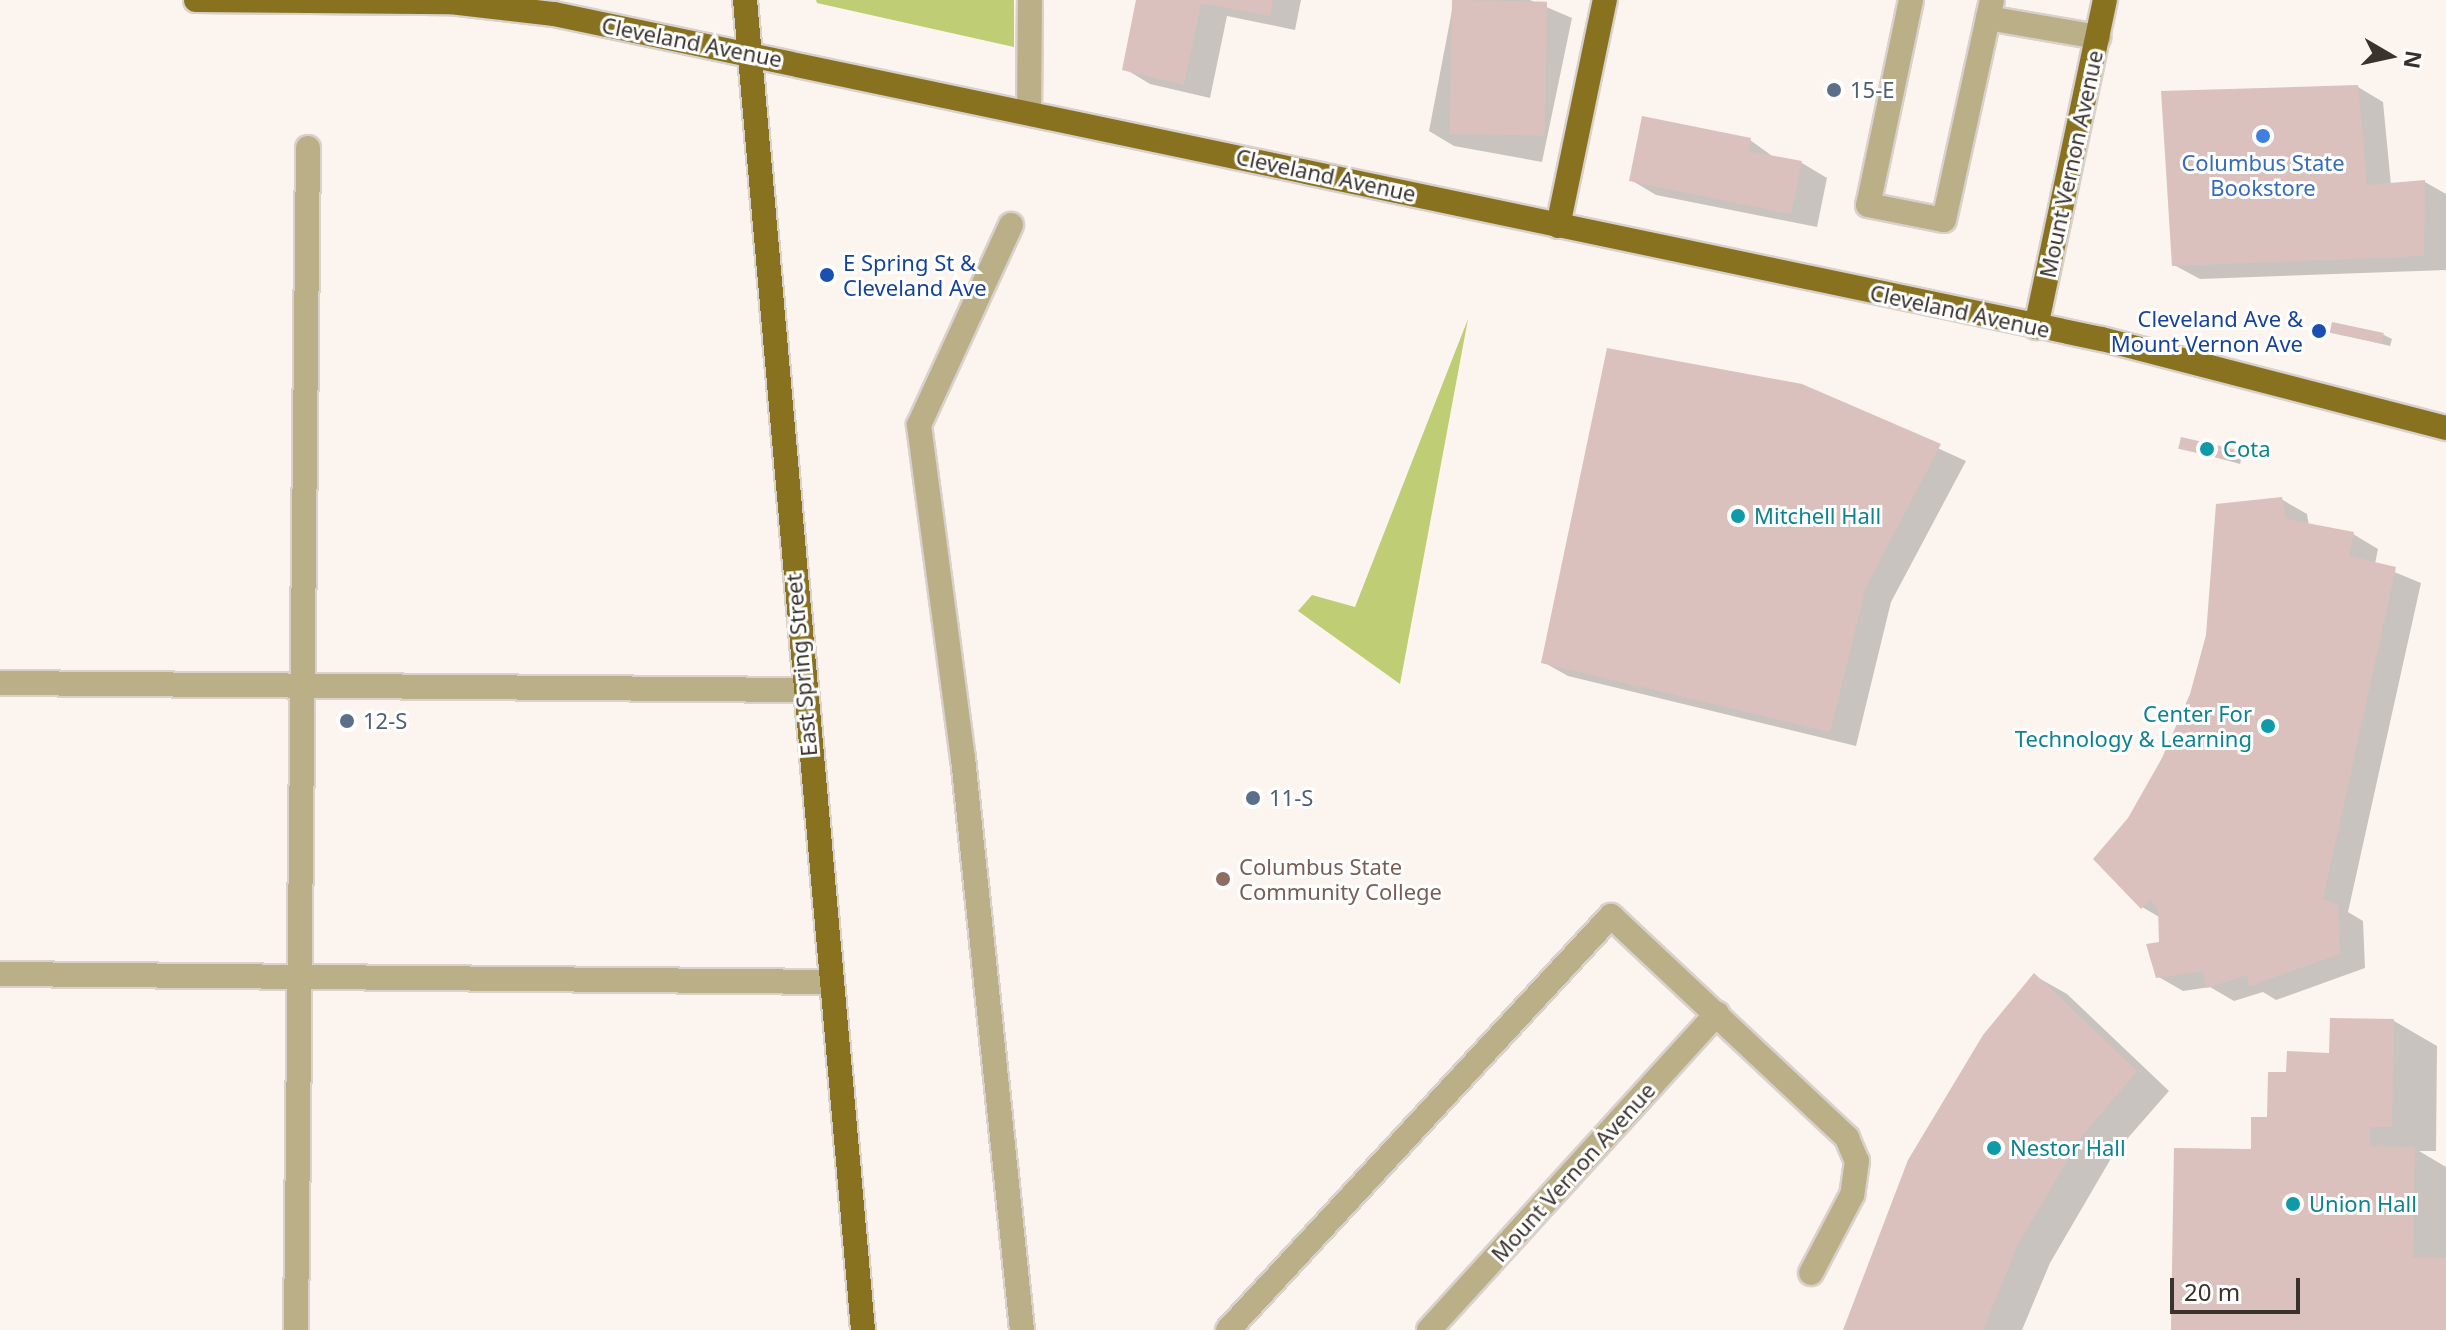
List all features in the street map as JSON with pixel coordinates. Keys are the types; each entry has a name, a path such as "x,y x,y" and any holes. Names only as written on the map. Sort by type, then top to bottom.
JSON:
{"main road":[{"name":"Cleveland Avenue","path":"196,0 502,6 1029,111 1558,226 2102,339 2446,428"},
{"name":"East Spring Street","path":"745,0 863,1330"},
{"path":"1558,226 1605,0"},
{"name":"Mount Vernon Avenue","path":"2036,327 2105,0"}],"street":[{"path":"1029,111 1030,0"},
{"path":"1911,0 1868,205 1944,220 1990,9 2098,37"},
{"path":"296,1330 308,148"},
{"path":"1011,225 919,425 963,758 1022,1330"},
{"path":"0,683 804,690"},
{"path":"1228,1330 1611,916 1847,1138 1857,1161 1852,1195 1811,1273"},
{"path":"0,974 831,982"},
{"name":"Mount Vernon Avenue","path":"1429,1330 1717,1013"}],"green space":[{"path":"816,0 1014,0 1014,47 817,3"},
{"path":"1468,319 1400,684 1298,611 1312,595 1355,607"}],"building":[{"path":"1136,0 1273,0 1270,16 1201,3 1184,85 1122,70"},
{"path":"1452,0 1547,2 1545,136 1450,134"},
{"name":"Columbus State Bookstore","path":"2358,85 2367,185 2425,180 2424,256 2172,266 2161,91"},
{"path":"1642,116 1751,138 1748,151 1802,161 1791,214 1629,181"},
{"path":"2332,322 2384,333 2382,344 2330,333"},
{"name":"Mitchell Hall","path":"1607,348 1802,384 1941,444 1866,587 1830,732 1541,663"},
{"name":"Cota","path":"2181,437 2235,449 2232,461 2178,449"},
{"name":"Center For Technology & Learning","path":"2282,497 2286,519 2354,532 2349,556 2396,567 2323,899 2338,904 2340,954 2249,986 2247,975 2207,988 2203,971 2156,978 2146,944 2159,942 2158,909 2150,899 2141,909 2093,859 2128,818 2162,758 2190,694 2206,635 2216,504"},
{"name":"Nestor Hall","path":"2034,973 2137,1071 2081,1137 2018,1244 1983,1330 1843,1330 1908,1160 1983,1035"},
{"name":"Union Hall","path":"2330,1018 2394,1019 2392,1127 2370,1127 2370,1146 2415,1147 2413,1258 2446,1258 2446,1330 2171,1330 2174,1148 2251,1149 2251,1117 2267,1117 2268,1072 2286,1072 2287,1051 2329,1053"}],"place":[{"name":"15-E","path":"1834,90"},
{"name":"Columbus State Bookstore","path":"2263,136"},
{"name":"E Spring St & Cleveland Ave","path":"827,275"},
{"name":"Cleveland Ave & Mount Vernon Ave","path":"2319,331"},
{"name":"Cota","path":"2207,449"},
{"name":"Mitchell Hall","path":"1738,516"},
{"name":"12-S","path":"347,721"},
{"name":"Center For Technology & Learning","path":"2268,726"},
{"name":"11-S","path":"1253,798"},
{"name":"Columbus State Community College","path":"1223,879"},
{"name":"Nestor Hall","path":"1994,1148"},
{"name":"Union Hall","path":"2293,1204"}]}
